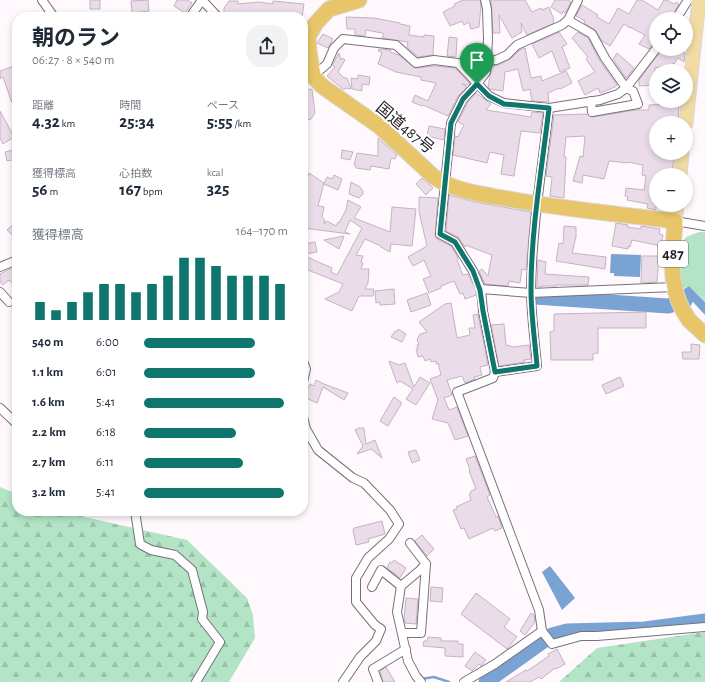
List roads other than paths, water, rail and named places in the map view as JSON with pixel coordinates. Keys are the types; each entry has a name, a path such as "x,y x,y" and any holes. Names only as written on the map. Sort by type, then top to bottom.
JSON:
{"highway":[{"path":"308,77 308,37 316,23 329,9 359,0"},
{"name":"国道487号","path":"308,77 379,126 434,177 444,184 468,191 538,204 675,220"},
{"name":"487","path":"675,220 672,269 677,299 690,321 705,335"}],"main road":[{"path":"687,116 699,0"},
{"path":"675,220 676,212"}],"street":[{"path":"42,0 50,12"},
{"path":"194,12 202,0 213,12"},
{"path":"485,0 488,39 486,72 463,99 451,123 440,234 455,242 473,271 480,290 495,372 493,378 457,392 539,610 542,631 552,644 580,636 597,636 705,627"},
{"path":"487,61 496,60 507,55 517,45 562,26 568,20 578,0"},
{"path":"680,12 688,0"},
{"path":"568,20 592,34 605,58 626,88 633,90 638,104 592,112 591,101"},
{"path":"308,77 327,64 334,48 343,39 396,45 416,63 434,60 458,63 489,96 504,104 549,108 600,100 618,94 626,88 651,56"},
{"path":"495,372 537,366 531,292 532,270 549,108"},
{"path":"675,220 705,226"},
{"path":"0,267 12,262"},
{"path":"480,290 531,292 674,287"},
{"path":"0,292 9,302"},
{"path":"0,408 12,419"},
{"path":"308,432 318,450 353,478 364,483 390,510 399,524 389,539 368,558 356,578 356,602 375,625 381,629 376,642 360,657 343,682"},
{"path":"136,516 140,544 151,550 175,555 192,570 202,612 202,619 220,642 196,682"},
{"path":"402,632 421,632 426,564 410,543"},
{"path":"420,680 408,661 397,612 401,586 426,564"},
{"path":"372,587 381,570 401,586"},
{"path":"464,682 495,664 542,631"},
{"path":"378,682 373,669 406,649"}],"water":[{"path":"611,254 641,255 640,277 614,276 614,273 610,273"},
{"path":"689,286 705,302 705,315 693,302 686,304 681,291"},
{"path":"550,566 575,598 562,610 542,572"}],"waterway":[{"path":"535,297 668,306 685,301"},
{"path":"486,682 552,635 567,631 645,629 705,621"},
{"path":"421,679 434,677 449,682"}]}
